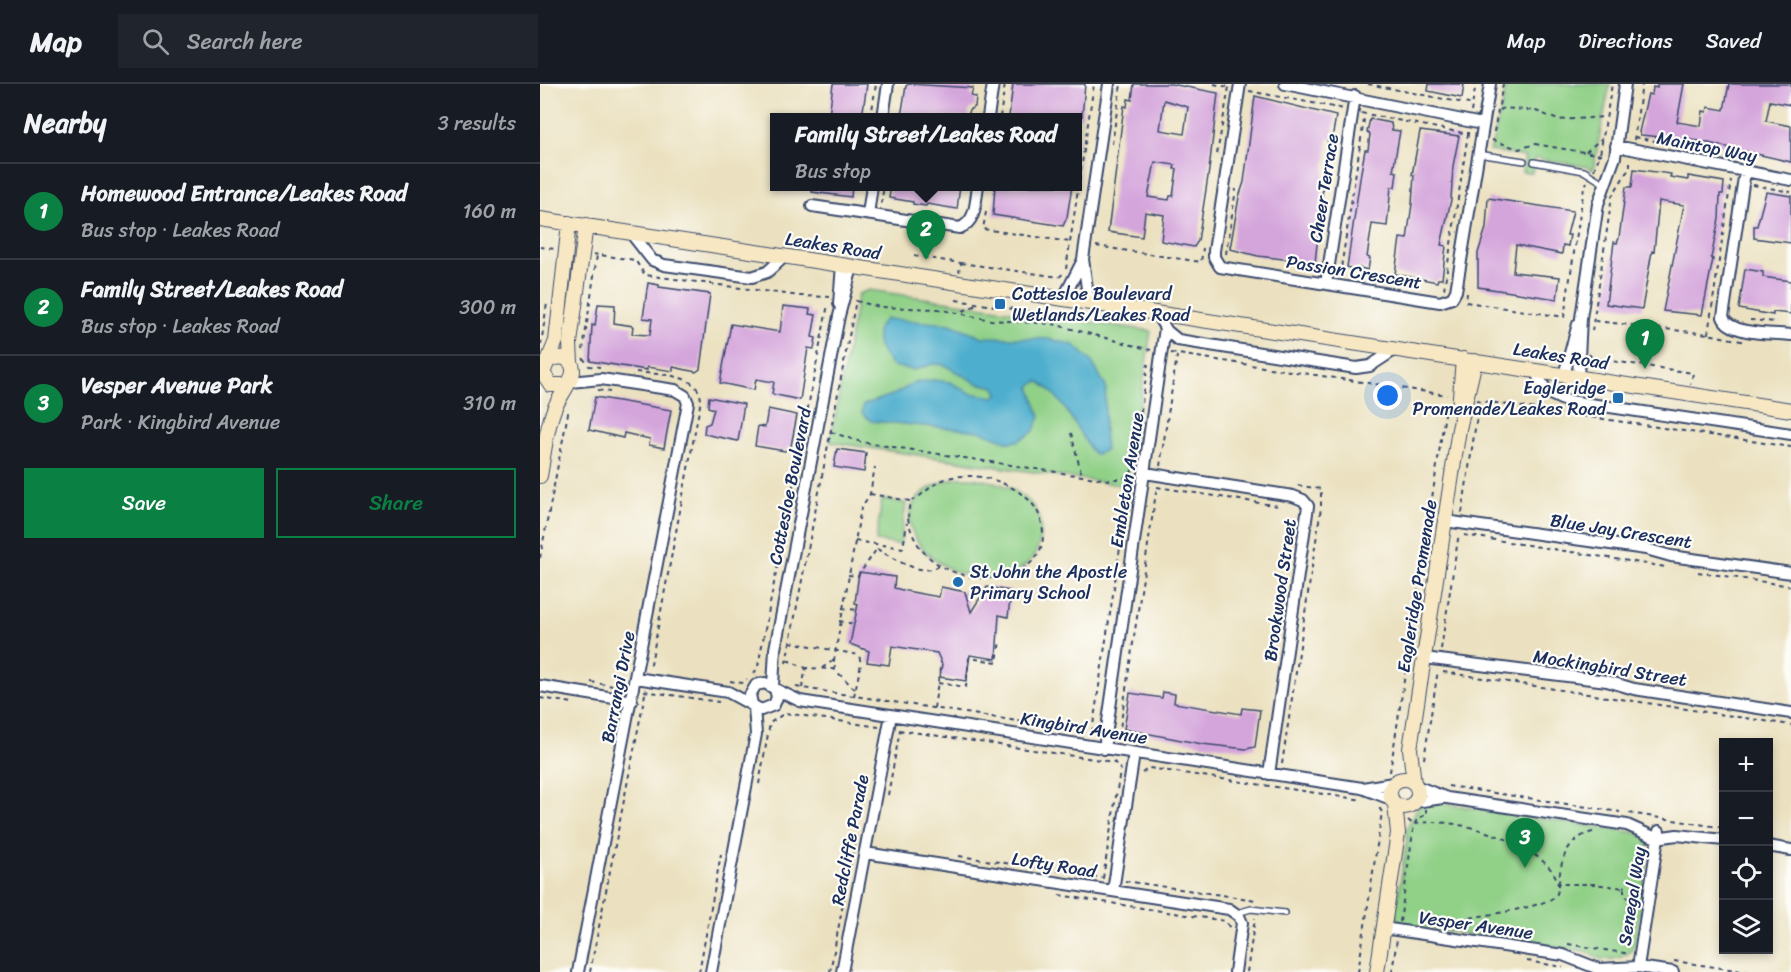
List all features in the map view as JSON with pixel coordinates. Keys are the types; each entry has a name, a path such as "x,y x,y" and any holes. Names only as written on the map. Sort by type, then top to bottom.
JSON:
{"main road":[{"name":"Leakes Road","path":"540,219 1791,410"},
{"path":"552,413 545,371 556,341 569,223"},
{"path":"540,477 552,413 573,373 570,343 586,225"},
{"path":"545,371 560,357 571,364"},
{"name":"Eagleridge Promenade","path":"1418,794 1410,748 1469,360"},
{"path":"545,371 568,384"},
{"name":"Eagleridge Promenade","path":"1397,813 1389,791 1391,780 1410,748"},
{"path":"1377,972 1398,833 1397,813 1418,794 1402,779 1391,780"}],"street":[{"path":"884,113 888,84"},
{"path":"989,113 993,84"},
{"path":"1089,303 1083,259 1109,84"},
{"name":"Passion Crescent","path":"1240,84 1214,257 1220,267 1440,302 1452,298 1456,288 1482,155 1482,124 1490,84"},
{"path":"1285,84 1355,96 1482,124"},
{"path":"1571,376 1598,204 1615,152 1626,84"},
{"name":"Cheer Terrace","path":"1326,284 1355,96"},
{"name":"Maintop Way","path":"1615,152 1633,149 1744,177 1791,180"},
{"path":"1744,177 1723,318 1727,325 1736,329 1791,335"},
{"path":"868,214 871,191"},
{"path":"812,206 960,228 971,220 977,191"},
{"path":"630,232 652,260 667,265 752,278 767,272 784,256"},
{"path":"1063,299 1083,259"},
{"name":"Cottesloe Boulevard","path":"774,688 773,661 847,266"},
{"path":"1156,313 1172,336 1185,342 1363,368 1396,349"},
{"name":"Embleton Avenue","path":"1104,749 1165,328"},
{"path":"1162,359 1173,346 1185,342"},
{"path":"571,364 601,379"},
{"path":"1534,370 1548,393 1563,400 1791,434"},
{"path":"568,384 601,379 675,390 685,396 688,406"},
{"name":"Barrangi Drive","path":"579,972 637,694 644,675 688,406"},
{"name":"Brookwood Street","path":"1144,473 1293,496 1303,500 1309,510 1270,769"},
{"name":"Blue Jay Crescent","path":"1445,521 1459,529 1646,549 1671,556 1791,573"},
{"name":"Mockingbird Street","path":"1424,658 1438,666 1608,681 1634,689 1791,713"},
{"name":"Cottesloe Boulevard","path":"755,686 773,661"},
{"path":"644,675 728,692 761,710 770,709"},
{"path":"728,692 765,683 774,688 777,697 756,734"},
{"path":"540,686 637,694"},
{"path":"711,972 756,734 750,695 755,686"},
{"name":"Kingbird Avenue","path":"774,688 800,701 1134,754 1270,769 1362,788 1397,813"},
{"name":"Kingbird Avenue","path":"770,709 800,701"},
{"name":"Redcliffe Parade","path":"842,972 891,715"},
{"path":"1113,891 1125,771 1134,754"},
{"name":"Kingbird Avenue","path":"1362,788 1391,780"},
{"path":"1418,794 1628,825 1643,824 1658,835 1719,839"},
{"name":"Senegal Way","path":"1639,961 1658,835"},
{"path":"1773,847 1791,850"},
{"name":"Lofty Road","path":"865,853 1223,907 1237,913"},
{"path":"1235,972 1242,927 1237,913"},
{"name":"Vesper Avenue","path":"1383,928 1564,950 1581,954 1601,968 1620,960 1673,966"}],"lane":[{"path":"1482,155 1524,161"},
{"path":"1534,162 1592,174 1605,184"},
{"name":"Lofty Road","path":"1237,913 1251,909 1285,913"}],"path":[{"path":"872,113 876,84"},
{"path":"1001,113 1005,84"},
{"path":"1082,163 1094,84"},
{"path":"1214,84 1228,85 1217,154"},
{"path":"1368,84 1486,108 1536,111 1558,120 1606,117"},
{"path":"1482,155 1491,142 1503,84"},
{"path":"1469,283 1466,302 1564,317 1584,188 1600,154 1612,84"},
{"path":"1633,149 1642,84"},
{"path":"1340,275 1365,114"},
{"path":"1443,292 1468,134"},
{"path":"1586,152 1602,138"},
{"path":"1491,142 1519,149 1535,144 1600,154 1615,152 1630,160 1630,167 1612,196 1592,332"},
{"path":"1744,177 1791,192"},
{"path":"1593,321 1708,334 1732,180 1720,178"},
{"path":"881,206 883,191"},
{"path":"961,263 1059,277 1066,272 1078,191"},
{"path":"986,210 983,229 1070,242"},
{"path":"1097,240 1096,246 1201,262 1204,243"},
{"path":"597,255 582,358 589,366 600,367"},
{"path":"637,264 645,275 761,291"},
{"path":"725,680 742,682 757,672 829,296"},
{"path":"785,666 856,300"},
{"path":"956,300 1045,314 1061,325"},
{"path":"961,312 979,304"},
{"path":"1588,353 1592,358 1693,373 1690,394"},
{"path":"1122,740 1119,735 1177,354"},
{"path":"1092,732 1148,361"},
{"path":"590,972 637,694 644,675 700,405 699,391 689,381 634,372"},
{"path":"592,390 614,393"},
{"path":"1424,760 1479,400"},
{"path":"688,406 700,405"},
{"path":"1391,780 1446,406"},
{"path":"540,558 569,408"},
{"path":"831,432 861,442 1082,476 1109,480 1131,477"},
{"path":"1071,433 1082,476"},
{"path":"834,669 839,621 861,508 870,495 875,467"},
{"path":"870,495 910,501 931,486 946,479 988,478 1024,496 1040,517 1043,537 1028,565 1019,571 990,578 966,576 939,566 925,555 915,542 908,518"},
{"path":"1270,769 1282,764 1320,512 1321,489 1287,484"},
{"path":"1157,487 1286,507"},
{"path":"855,541 903,548 910,501"},
{"path":"1309,510 1320,512"},
{"path":"1459,529 1676,568"},
{"path":"848,575 858,576 879,545"},
{"path":"877,549 901,564 932,569 939,566"},
{"path":"1688,570 1791,586"},
{"path":"842,608 857,610"},
{"path":"839,621 855,624"},
{"path":"938,683 966,687 969,658 997,662 1000,640"},
{"path":"790,642 861,657 854,696"},
{"path":"786,660 807,668 834,669 855,689"},
{"path":"821,668 834,660"},
{"path":"934,708 941,662"},
{"path":"1438,666 1791,725"},
{"path":"798,715 807,668"},
{"path":"644,675 660,670"},
{"path":"587,682 637,694 721,703"},
{"path":"788,686 1119,735"},
{"path":"758,788 770,723 786,713 1114,762 1125,771 1142,773 1149,768 1364,801"},
{"path":"1103,878 1125,771"},
{"path":"1397,813 1418,818 1426,814 1418,794 1431,783 1719,827"},
{"path":"1376,802 1397,813 1424,821 1452,822 1496,834 1522,847 1555,875 1559,884"},
{"path":"1392,972 1400,919 1397,813"},
{"path":"1358,972 1397,813"},
{"path":"830,972 859,820"},
{"path":"1425,923 1461,919 1542,903 1556,896 1563,858 1569,846 1585,834 1598,832"},
{"path":"699,972 721,854"},
{"path":"1634,881 1639,883 1642,890 1638,897 1632,898 1625,894 1624,888 1629,882 1634,881"},
{"path":"1559,884 1594,884 1624,888"},
{"path":"1049,893 1225,921 1230,927 1228,939"},
{"path":"1400,919 1410,921"},
{"path":"1419,922 1448,926"},
{"path":"1564,950 1639,961"},
{"path":"1516,960 1572,969"},
{"path":"1673,966 1749,972"}],"green space":[{"path":"1505,84 1610,84 1593,170 1588,167 1535,158 1532,173 1522,172 1525,157 1490,151 1504,98"},
{"path":"869,290 1151,331 1127,486 830,442 858,294"},
{"path":"957,478 972,478 1004,486 1030,502 1038,514 1041,529 1036,552 1025,565 1005,575 980,577 955,571 934,559 918,542 910,524 912,506 927,490"},
{"path":"882,499 906,503 900,545 876,541"},
{"path":"1440,803 1637,833 1647,838 1649,849 1635,944 1630,952 1621,957 1601,959 1583,951 1410,926 1399,922 1394,910 1407,840 1406,830 1418,807"}],"water":[{"path":"886,319 950,324 983,337 1049,339 1074,345 1092,362 1106,387 1104,429 1106,450 1093,453 1062,404 1038,381 1030,386 1040,417 1033,432 1018,441 1009,442 980,431 871,421 862,413 863,405 895,394 914,383 933,380 950,382 970,393 994,397 998,394 995,387 977,383 944,365 933,364 914,370 892,366 880,349 877,337 877,330"}],"building":[{"path":"833,84 867,84 863,113 829,113"},
{"path":"909,84 973,88 971,96 976,97 975,107 970,109 969,113 902,113 906,86"},
{"path":"1013,84 1085,84 1082,117 1082,113 1009,113"},
{"path":"1134,84 1171,84 1218,93 1198,241 1194,247 1161,241 1164,215 1145,212 1142,237 1108,232 1124,106 1127,107 1128,99 1132,100","holes":["1164,100 1188,107 1184,134 1160,130","1155,162 1175,165 1174,169 1177,169 1173,196 1170,196 1169,200 1148,197"]},
{"path":"1429,84 1464,84 1462,98 1428,91"},
{"path":"1657,84 1684,84 1677,122 1701,126 1703,111 1707,112 1708,107 1724,110 1729,84 1791,84 1791,105 1770,101 1766,121 1791,126 1791,162 1700,141 1641,135 1639,132 1648,94 1652,95 1653,87 1657,88"},
{"path":"1255,96 1336,116 1332,139 1328,139 1315,263 1258,256 1230,249 1239,197 1244,182"},
{"path":"1370,119 1391,123 1392,130 1400,131 1393,171 1397,172 1395,187 1391,187 1387,226 1372,224 1367,257 1370,258 1368,270 1360,268 1359,271 1347,267 1361,172 1365,150 1368,150 1370,134 1367,132"},
{"path":"1420,131 1459,136 1453,166 1451,200 1441,245 1446,246 1442,279 1438,279 1437,282 1395,274 1400,238 1407,239 1412,204 1414,175 1412,175"},
{"path":"1634,169 1671,174 1670,177 1688,180 1688,176 1724,182 1723,194 1720,194 1719,219 1702,315 1663,311 1684,205 1659,201 1654,252 1652,251 1642,309 1606,304 1614,242 1617,243 1619,238 1626,187 1632,187"},
{"path":"812,191 852,191 851,197"},
{"path":"890,191 959,191 957,209 913,204 913,202 889,198"},
{"path":"995,191 1071,191 1067,217 1063,226 993,215"},
{"path":"1766,192 1791,196 1791,243 1754,238 1754,226 1757,226"},
{"path":"1488,198 1573,211 1567,235 1570,235 1568,246 1563,245 1562,254 1516,245 1513,272 1560,277 1557,299 1478,287 1478,253 1486,228"},
{"path":"1745,269 1763,272 1763,277 1791,281 1791,314 1773,312 1773,315 1739,309"},
{"path":"648,283 659,285 659,287 710,294 700,369 696,372 673,367 673,371 647,367 647,370 590,361 592,325 595,326 598,304 615,305 614,323 633,326 632,334 650,335 652,319 643,318"},
{"path":"783,306 810,309 809,314 816,315 812,337 816,338 814,349 808,348 800,400 772,394 774,382 756,379 754,390 720,383 731,324 780,332"},
{"path":"595,397 671,410 664,448 649,445 650,439 624,433 623,438 589,430"},
{"path":"709,397 744,404 738,441 704,434 705,425 710,423 714,409 708,407"},
{"path":"768,409 797,415 791,446 785,451 755,446 758,426 765,427"},
{"path":"837,449 866,453 864,472 834,467"},
{"path":"859,572 895,577 894,588 906,591 939,597 941,587 965,592 971,612 987,587 1011,591 1008,617 999,615 996,659 970,655 966,681 940,677 942,664 937,653 892,646 889,665 867,662 869,651 850,644 858,604 855,603"},
{"path":"1163,692 1175,694 1174,703 1241,714 1242,708 1260,710 1255,747 1246,749 1202,744 1124,729 1130,693 1162,698"}],"place":[{"name":"Family Street/Leakes Road","path":"926,260"},
{"name":"Cottesloe Boulevard Wetlands/Leakes Road","path":"1000,304"},
{"name":"Homewood Entrance/Leakes Road","path":"1645,369"},
{"name":"Eagleridge Promenade/Leakes Road","path":"1618,398"},
{"name":"St John the Apostle Primary School","path":"958,582"},
{"name":"Vesper Avenue Park","path":"1525,868"}]}
